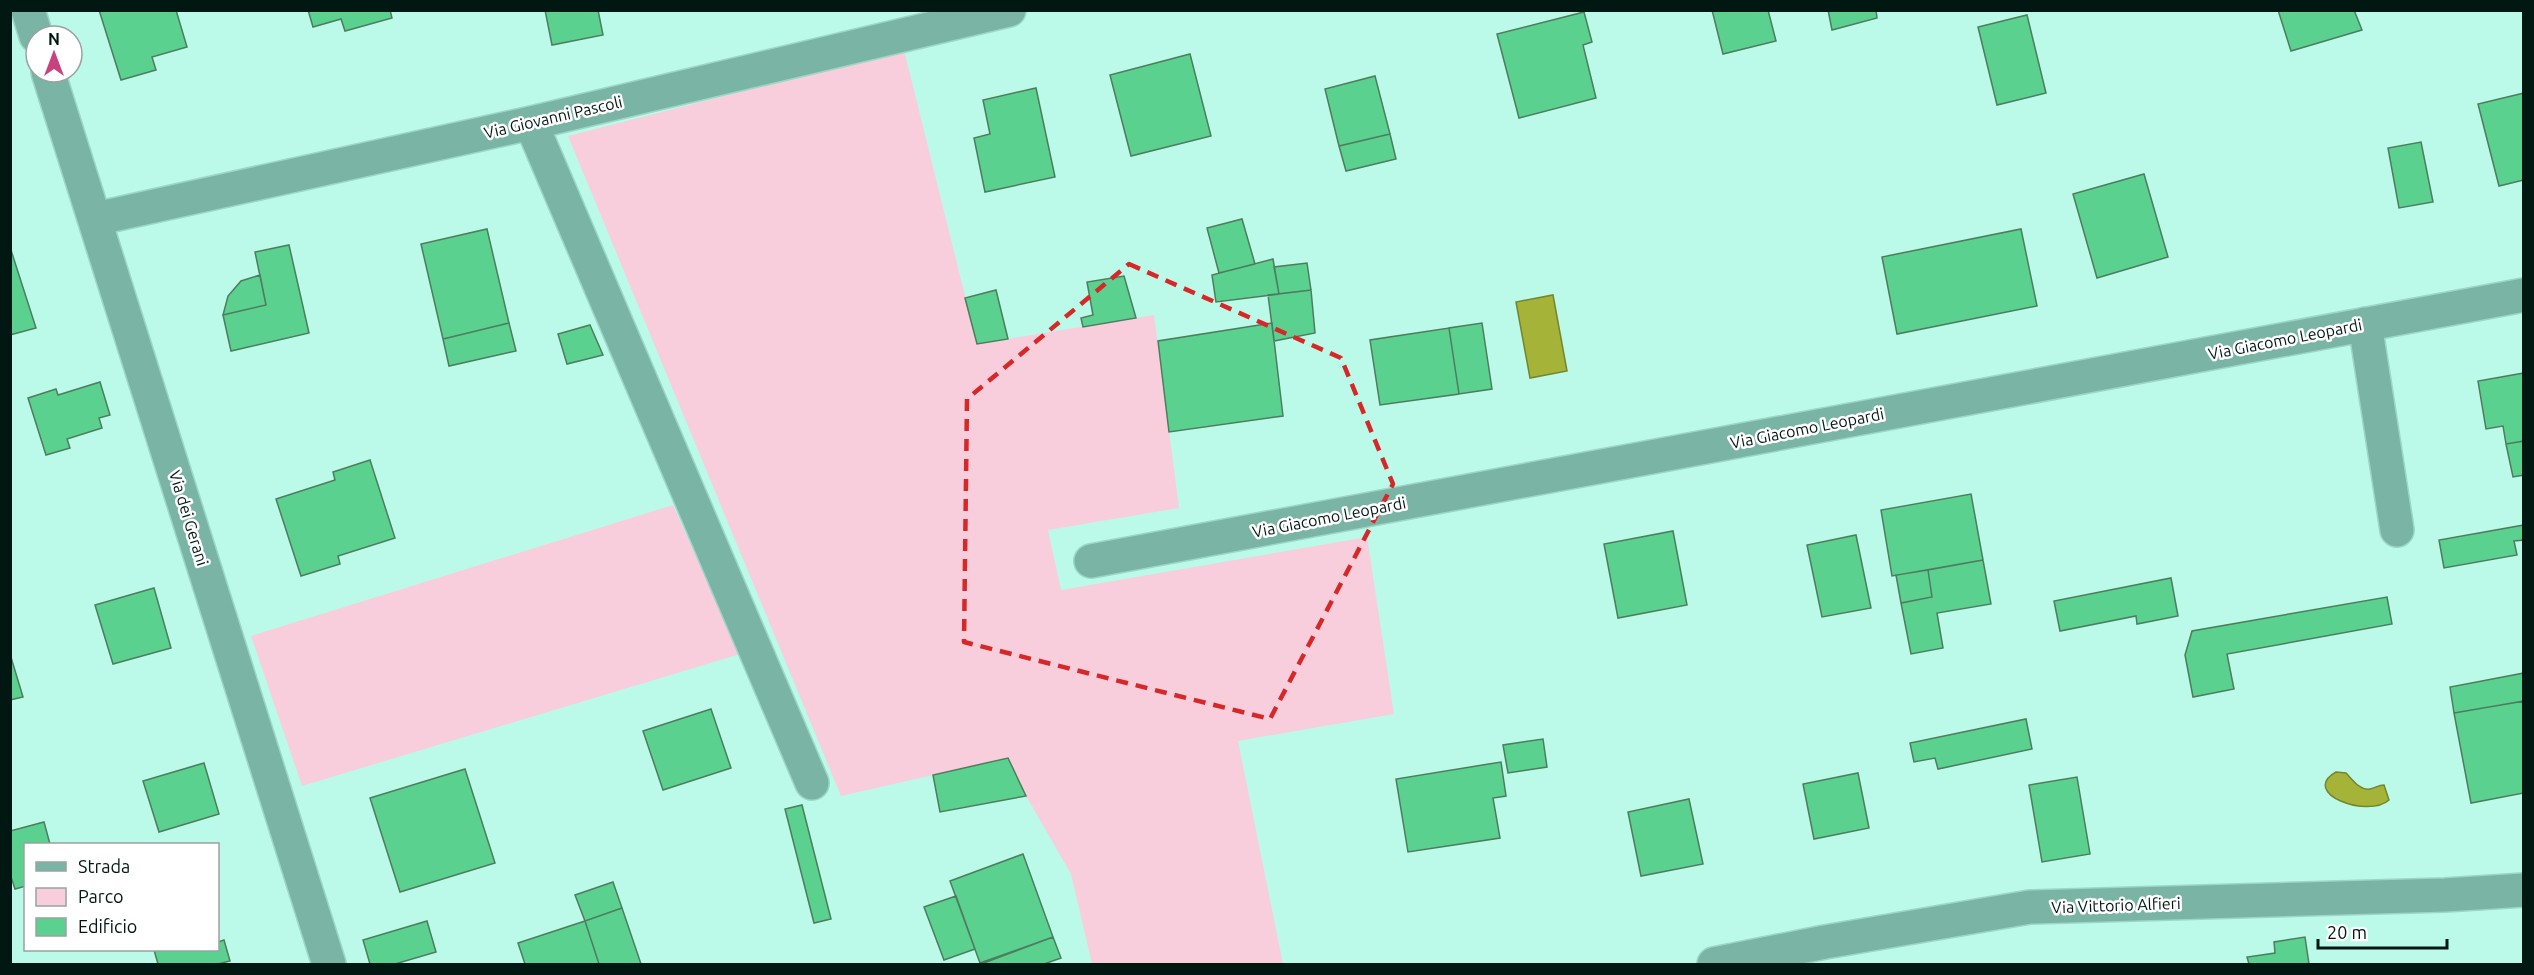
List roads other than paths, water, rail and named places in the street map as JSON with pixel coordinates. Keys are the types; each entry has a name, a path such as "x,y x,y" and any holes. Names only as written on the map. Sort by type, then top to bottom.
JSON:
{"street":[{"name":"Via Giovanni Pascoli","path":"96,219 531,123 1009,10"},
{"name":"Via dei Gerani","path":"52,84 329,964"},
{"path":"531,123 812,783"},
{"name":"Via Giacomo Leopardi","path":"1091,561 2523,296"},
{"path":"2365,324 2397,530"},
{"name":"Via Vittorio Alfieri","path":"1714,964 1825,942 2030,907 2445,895 2523,890"}]}
